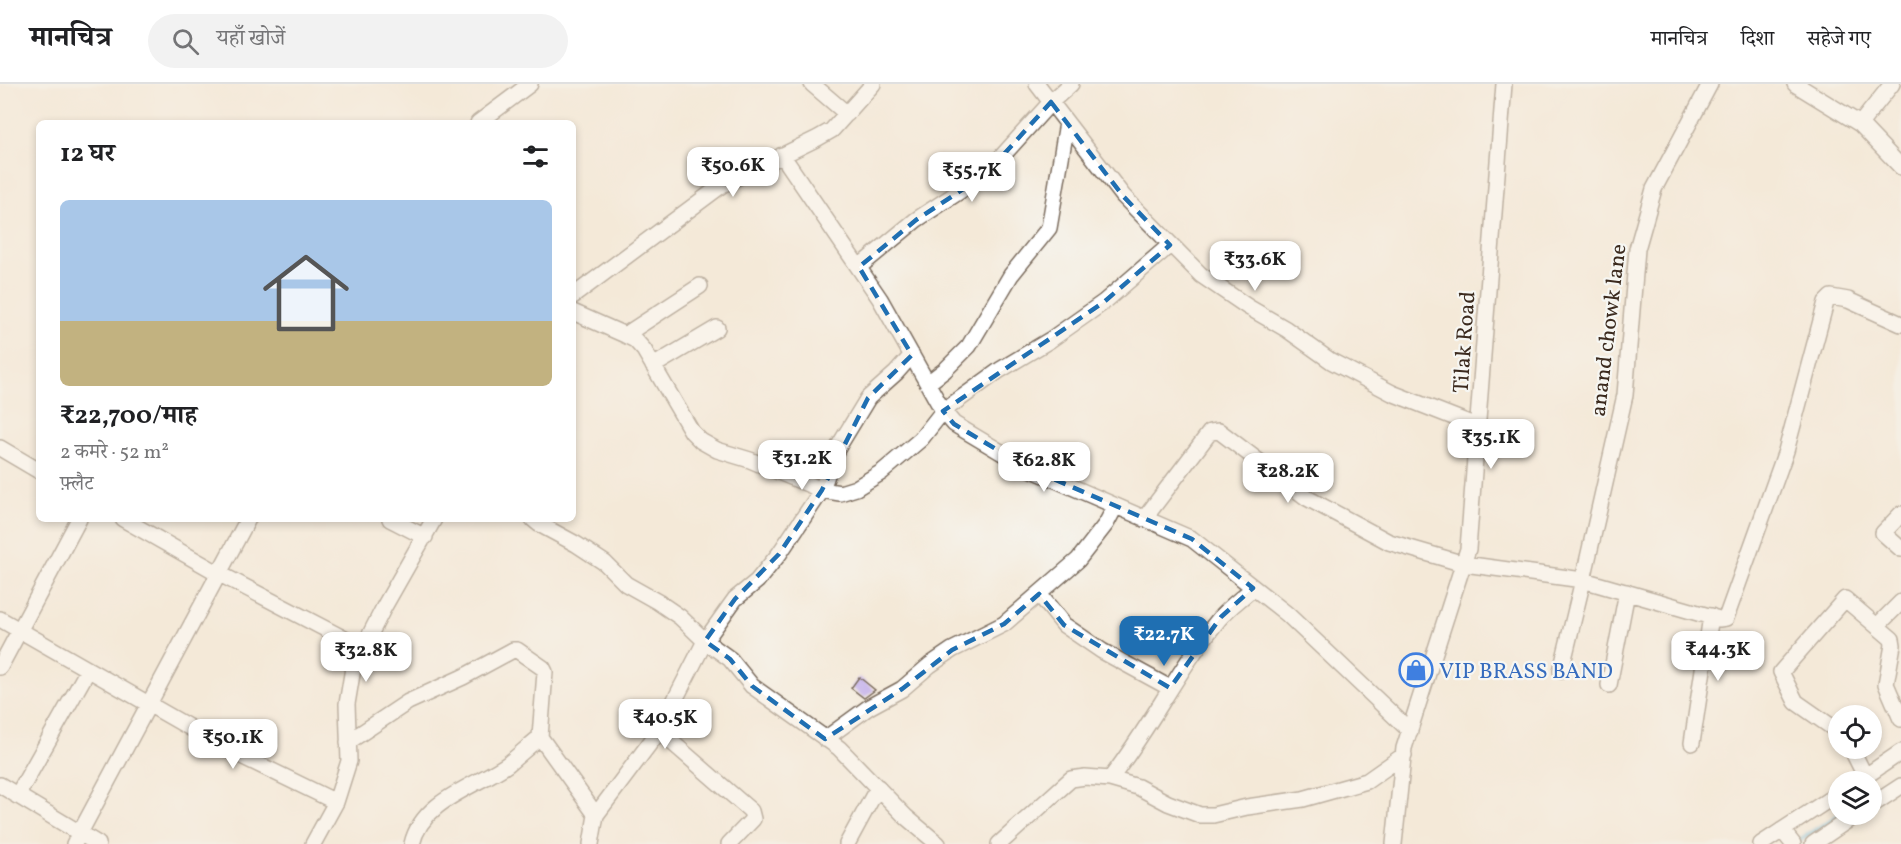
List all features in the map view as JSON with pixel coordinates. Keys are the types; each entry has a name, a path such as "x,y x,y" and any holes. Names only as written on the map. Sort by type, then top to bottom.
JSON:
{"street":[{"path":"482,120 530,84"},
{"path":"812,84 847,114"},
{"path":"576,294 722,185 832,130 873,84"},
{"path":"1037,84 1123,196 1201,275 1248,307 1286,329 1331,361 1392,393 1479,427"},
{"path":"859,267 916,220 986,174 1051,102 1071,84"},
{"name":"Tilak Road","path":"1394,844 1404,755 1410,731 1468,549 1504,84"},
{"path":"1795,84 1860,124 1901,167"},
{"path":"1860,124 1892,84"},
{"name":"anand chowk lane","path":"1561,671 1625,395 1637,249 1654,189 1706,86"},
{"path":"928,382 945,370 969,346 1011,275 1050,228 1067,123"},
{"path":"782,155 859,267 943,411 954,424 1026,467 1192,539 1287,614 1410,731"},
{"path":"576,313 635,340 644,350 692,432 701,441 717,450 750,460 822,490 840,493 856,488 882,472 921,439 943,411 1000,370 1050,340 1104,302 1170,245"},
{"path":"625,335 700,286"},
{"path":"1144,519 1210,432 1214,430 1219,431 1306,498 1389,542 1464,564 1583,580 1711,616 1726,618 1730,613 1786,451 1828,298 1848,300 1901,324"},
{"path":"653,366 717,328"},
{"path":"591,844 596,815 659,731 705,640 735,599 757,580 779,554 822,490 834,454 868,398 912,355"},
{"path":"0,448 36,469"},
{"path":"825,739 869,707 902,689 952,650 1004,624 1078,560 1106,524 1115,507"},
{"path":"1901,514 1883,533 1901,549"},
{"path":"0,667 77,522"},
{"path":"128,522 218,573 362,648"},
{"path":"76,839 246,522"},
{"path":"396,522 425,537"},
{"path":"313,844 336,802 349,761 347,704 353,668 432,522"},
{"path":"537,522 570,540 604,563 626,584 680,617 730,659 752,686 839,748 906,818 938,844"},
{"path":"1110,778 1132,751 1170,688 1221,617 1253,588"},
{"path":"1609,685 1627,592"},
{"path":"1039,594 1064,625 1102,651 1170,688"},
{"path":"1828,724 1796,702 1781,672 1845,599 1892,639 1886,684 1901,719"},
{"path":"1877,626 1901,602"},
{"path":"1692,743 1711,616"},
{"path":"0,619 227,749 336,802"},
{"path":"348,742 408,702 517,650 543,668 545,672 540,737 596,815"},
{"path":"17,796 88,670"},
{"path":"659,731 751,811 753,819 729,844"},
{"path":"411,844 414,834 423,821 446,799 508,764 540,737"},
{"path":"1873,771 1901,753"},
{"path":"999,844 1071,779 1110,778 1138,787 1168,803 1200,815 1213,815 1247,807 1304,799 1367,781 1404,755"},
{"path":"0,785 76,839 98,844"},
{"path":"1882,798 1901,786"},
{"path":"847,844 878,787"},
{"path":"1761,844 1828,800"},
{"path":"1813,844 1841,825"},
{"path":"1782,830 1793,844"}],"highlighted area":[{"path":"1051,102 1123,196 1170,245 1104,302 943,411 954,424 1026,467 1192,539 1253,588 1221,617 1170,688 1064,625 1039,594 1004,624 952,650 902,689 825,739 752,686 730,659 705,641 735,599 779,554 822,490 868,398 912,355 859,267 916,220 986,174"}],"building":[{"path":"859,677 875,690 864,698 851,688"}],"waterway":[{"path":"1795,843 1828,822"}],"place":[{"name":"VIP BRASS BAND","path":"1416,670"}]}
